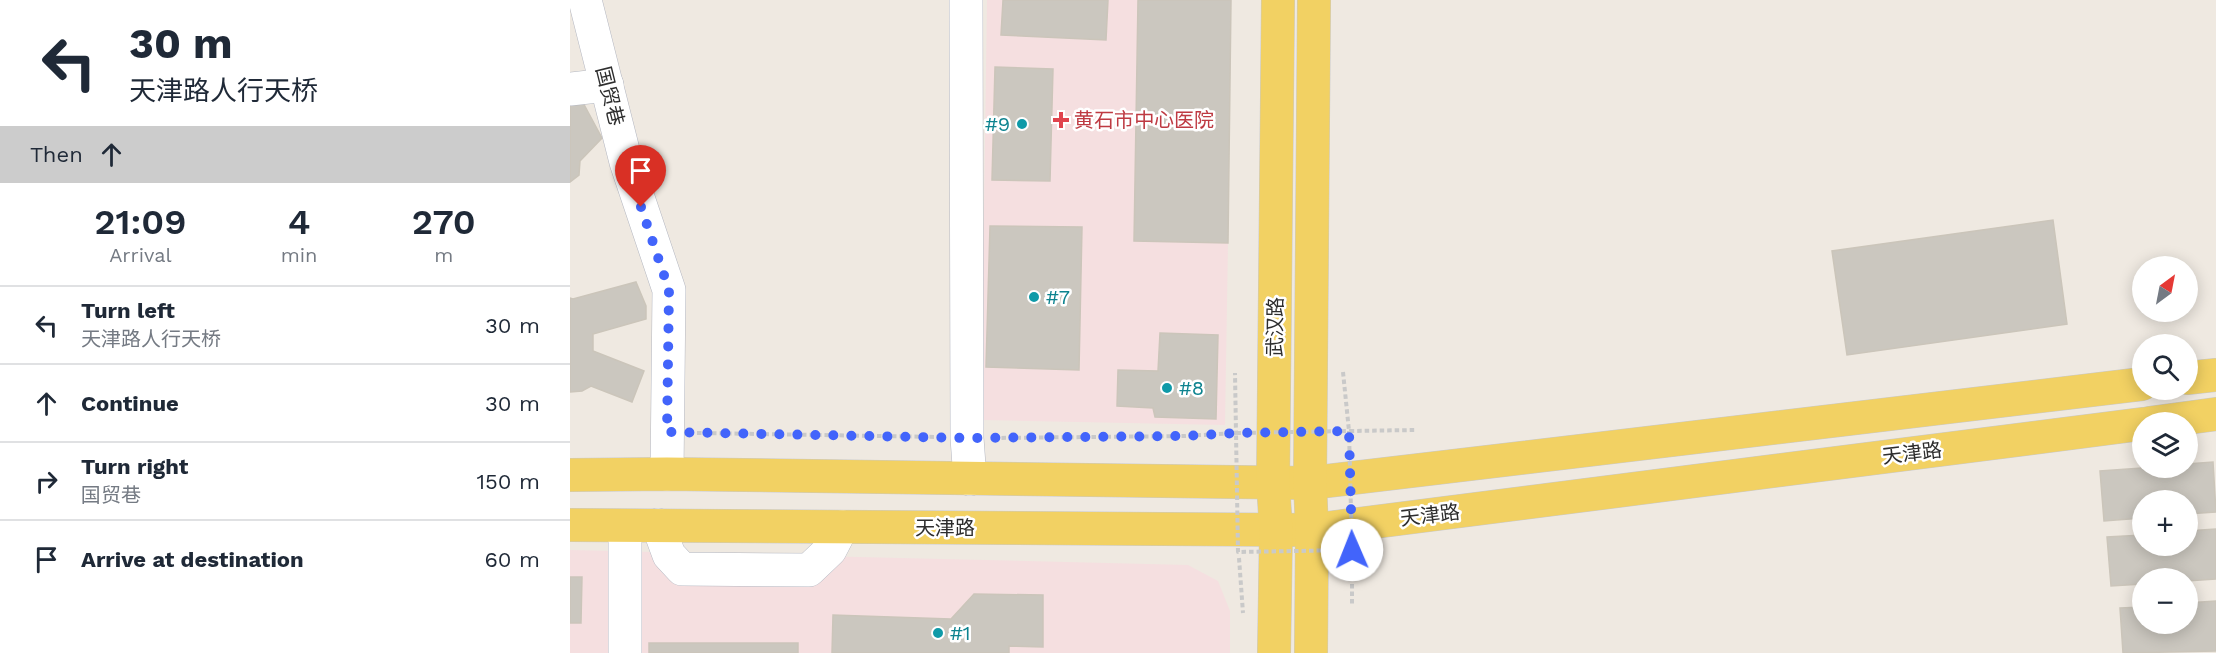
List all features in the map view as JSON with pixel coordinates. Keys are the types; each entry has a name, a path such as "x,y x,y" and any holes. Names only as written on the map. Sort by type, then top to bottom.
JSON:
{"main road":[{"name":"武汉路","path":"1274,653 1276,530 1273,483 1278,0"},
{"name":"武汉路","path":"1311,653 1314,0"},
{"path":"2198,377 2216,375"},
{"path":"570,475 667,474 1310,483 2132,385"},
{"path":"2198,416 2216,414"},
{"name":"天津路","path":"570,525 1312,530 2132,425"}],"street":[{"name":"国贸巷","path":"585,0 626,162 669,290 667,474"},
{"path":"966,0 969,478"},
{"path":"570,89 607,85"},
{"path":"658,525 669,555 682,569 786,571 809,570 830,550 842,527"},
{"path":"625,526 625,653"}],"path":[{"path":"1343,372 1349,431 1352,604"},
{"path":"1235,373 1238,552 1244,617"},
{"path":"667,432 967,438 1185,436 1417,430"},
{"path":"1226,553 1362,549"}],"shaded area":[{"name":"黄石市中心医院","path":"987,0 1138,0 1134,240 1228,243 1225,425 981,420"},
{"path":"570,550 1188,565 1218,581 1230,611 1230,653 570,653"}],"building":[{"path":"1003,0 1108,0 1106,40 1001,35"},
{"path":"1138,0 1231,0 1228,243 1134,241"},
{"name":"#9","path":"995,67 1053,69 1050,181 992,180"},
{"path":"580,97 602,138 580,161 579,175 570,182 570,99"},
{"path":"2053,220 2067,324 1847,355 1832,251"},
{"name":"#7","path":"990,226 1082,227 1079,370 986,367"},
{"path":"636,282 646,306 646,319 593,334 593,351 644,371 632,402 591,386 582,391 570,392 570,298"},
{"name":"#8","path":"1160,333 1218,335 1216,419 1155,417 1153,408 1117,406 1118,370 1158,371"},
{"path":"2213,462 2216,512 2198,513 2198,490 2132,490 2132,519 2104,521 2100,471 2132,469 2132,478 2198,478 2198,463"},
{"path":"2216,529 2216,579 2198,580 2198,568 2132,568 2132,585 2111,586 2107,537 2132,536 2132,556 2198,556 2198,530"},
{"path":"570,577 582,577 581,623 570,623"},
{"name":"#1","path":"974,594 1043,595 1043,647 1009,646 1009,653 832,653 833,615 951,619"},
{"path":"2216,601 2216,651 2123,653 2120,608 2132,607 2132,634 2198,634 2198,602"},
{"path":"649,643 798,643 798,653 649,653"}],"place":[{"name":"黄石市中心医院","path":"1061,120"},
{"name":"#9","path":"1022,124"},
{"name":"#7","path":"1034,297"},
{"name":"#8","path":"1167,388"},
{"name":"#1","path":"938,633"}],"route":[{"path":"641,207 669,290 667,432 967,438 1185,436 1349,431 1352,550"}]}
